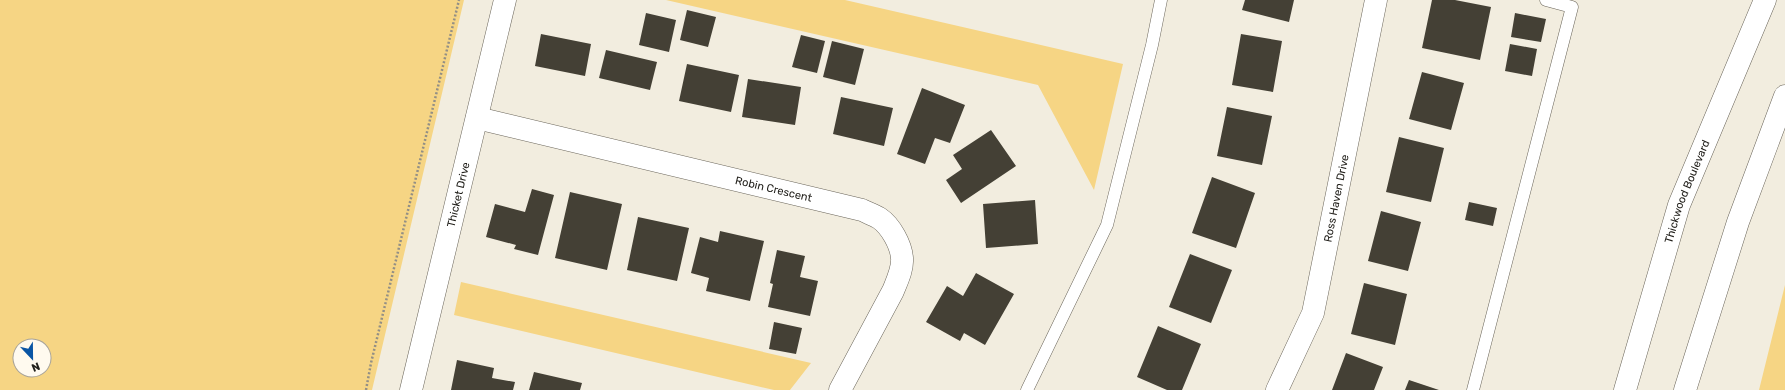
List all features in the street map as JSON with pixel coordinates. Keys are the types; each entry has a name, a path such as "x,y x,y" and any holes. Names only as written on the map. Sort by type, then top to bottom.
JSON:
{"street":[{"name":"Thicket Drive","path":"411,390 505,0"},
{"name":"Ross Haven Drive","path":"1277,390 1313,313 1376,0"},
{"name":"Thickwood Boulevard","path":"1625,390 1679,205 1765,0"},
{"path":"1685,390 1738,222 1785,96"},
{"name":"Robin Crescent","path":"477,118 862,210 881,219 891,231 898,244 902,259 900,274 893,291 840,390"}],"lane":[{"path":"1027,390 1107,225 1152,45 1161,0"},
{"path":"1473,390 1572,7 1546,0"}],"path":[{"path":"366,390 371,363 459,0"}],"shaded area":[{"path":"0,0 464,0 372,390 0,390"},
{"path":"666,0 845,0 1123,64 1094,190 1038,85"},
{"path":"461,282 811,363 790,390 774,390 454,315"},
{"path":"1785,285 1785,390 1759,390"}],"building":[{"path":"1245,0 1294,0 1289,22 1242,10"},
{"path":"1432,0 1455,0 1491,7 1480,60 1422,48"},
{"path":"687,10 716,17 708,47 680,40"},
{"path":"646,13 676,20 669,52 639,45"},
{"path":"1515,13 1546,19 1541,42 1511,37"},
{"path":"541,34 591,44 585,76 535,66"},
{"path":"1241,34 1282,41 1273,92 1232,85"},
{"path":"801,35 825,41 817,73 792,67"},
{"path":"832,41 864,49 855,85 823,77"},
{"path":"1510,44 1537,49 1532,76 1505,71"},
{"path":"606,50 657,62 650,90 599,78"},
{"path":"687,64 739,75 731,112 679,101"},
{"path":"1422,72 1464,83 1451,130 1409,119"},
{"path":"748,79 801,87 795,125 742,117"},
{"path":"922,88 965,105 950,143 935,138 925,164 897,154"},
{"path":"841,97 893,108 884,146 833,134"},
{"path":"1227,107 1272,116 1262,165 1217,156"},
{"path":"991,130 1016,166 961,203 946,180 962,169 953,155"},
{"path":"1399,137 1444,148 1431,202 1386,192"},
{"path":"1212,177 1255,193 1236,248 1192,233"},
{"path":"532,189 554,195 538,255 514,249 516,245 486,237 495,204 525,212"},
{"path":"570,192 622,204 607,270 555,258"},
{"path":"1035,200 1038,244 986,248 983,204"},
{"path":"1469,202 1497,208 1493,226 1465,220"},
{"path":"1381,211 1421,222 1408,271 1368,261"},
{"path":"638,217 689,228 677,281 627,270"},
{"path":"720,231 764,241 750,301 706,291 709,278 691,273 700,237 718,242"},
{"path":"777,250 805,256 800,277 818,281 810,316 768,307 773,284 770,283"},
{"path":"1190,254 1232,270 1211,323 1169,307"},
{"path":"976,273 1014,294 985,345 964,333 960,341 926,322 947,286 963,296"},
{"path":"1364,283 1407,294 1395,345 1351,334"},
{"path":"774,322 802,328 796,354 769,349"},
{"path":"1158,326 1201,344 1182,390 1167,390 1137,377"},
{"path":"1346,353 1383,367 1374,390 1332,390"},
{"path":"457,360 494,368 492,378 515,382 513,390 451,390"},
{"path":"534,372 582,383 580,390 529,390"},
{"path":"1409,380 1439,390 1405,390"}]}
